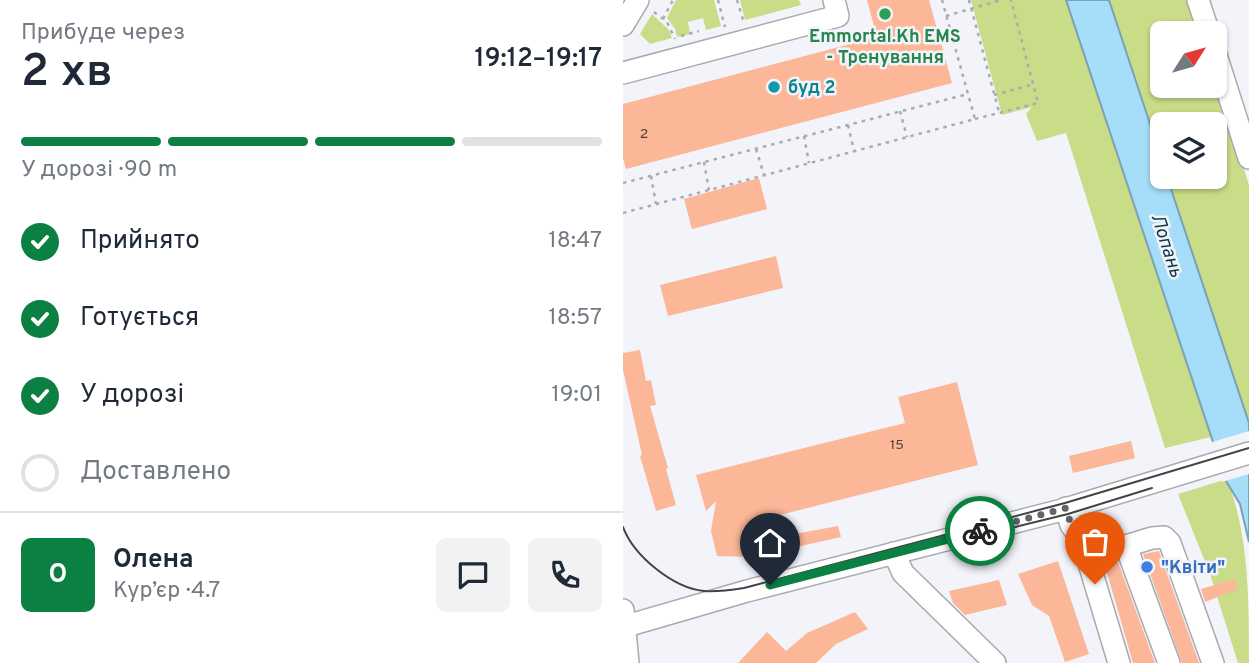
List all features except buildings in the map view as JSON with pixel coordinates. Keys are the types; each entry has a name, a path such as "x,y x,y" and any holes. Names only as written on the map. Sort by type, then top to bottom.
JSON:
{"street":[{"path":"623,26 637,0"},
{"path":"623,73 677,48 838,16 834,0"},
{"path":"1198,0 1205,21"},
{"path":"1227,89 1249,158"},
{"path":"628,663 624,621 1066,508 1249,453"},
{"path":"1066,508 1071,525 1082,540 1119,663"},
{"path":"1087,558 1126,545 1164,537 1170,542 1213,663"},
{"path":"1126,545 1169,663"},
{"path":"894,553 903,573 995,663"}],"path":[{"path":"637,0 672,29 677,48 699,31"},
{"path":"663,19 673,0"},
{"path":"942,0 975,119"},
{"path":"969,0 999,113"},
{"path":"946,16 1001,0"},
{"path":"623,213 1038,103 1011,0"},
{"path":"994,95 1033,84"},
{"path":"623,183 968,94"},
{"path":"901,111 907,137"},
{"path":"848,125 854,151"},
{"path":"804,136 809,163"},
{"path":"756,149 764,175"},
{"path":"704,162 709,190"},
{"path":"651,176 656,204"}],"green space":[{"path":"676,0 714,0 721,26 706,30 703,18 688,22 690,34 677,37 667,18"},
{"path":"740,0 799,0 801,5 745,20"},
{"path":"971,0 1066,0 1211,437 1165,448 1066,133 1037,141 1026,114 1032,107 1002,115"},
{"path":"1109,0 1190,0 1196,21 1150,21 1150,98 1221,98 1226,112 1150,112 1150,125"},
{"path":"652,14 669,30 672,38 650,44 640,34"},
{"path":"1227,116 1249,185 1249,422 1171,189 1227,189"},
{"path":"1227,479 1244,545 1249,663 1238,663 1210,574 1178,494"}],"water":[{"name":"Лопань","path":"1066,0 1109,0 1150,124 1150,189 1171,189 1249,423 1249,542 1240,504 1226,481"}],"pier":[{"path":"1249,431 1249,474 1222,482 1209,443"}],"tram line":[{"path":"623,527 636,549 668,577 692,589 729,590 1065,503 1249,448"},
{"path":"987,534 1068,514 1152,488"}],"way so far":[{"path":"980,531 1066,508 1071,525 1082,540 1095,584"}],"place":[{"name":"Emmortal.Kh EMS - Тренування","path":"885,14"},
{"name":"буд 2","path":"774,87"},
{"name":"\"Квіти\"","path":"1147,567"}],"route":[{"path":"770,585 980,531"}]}
